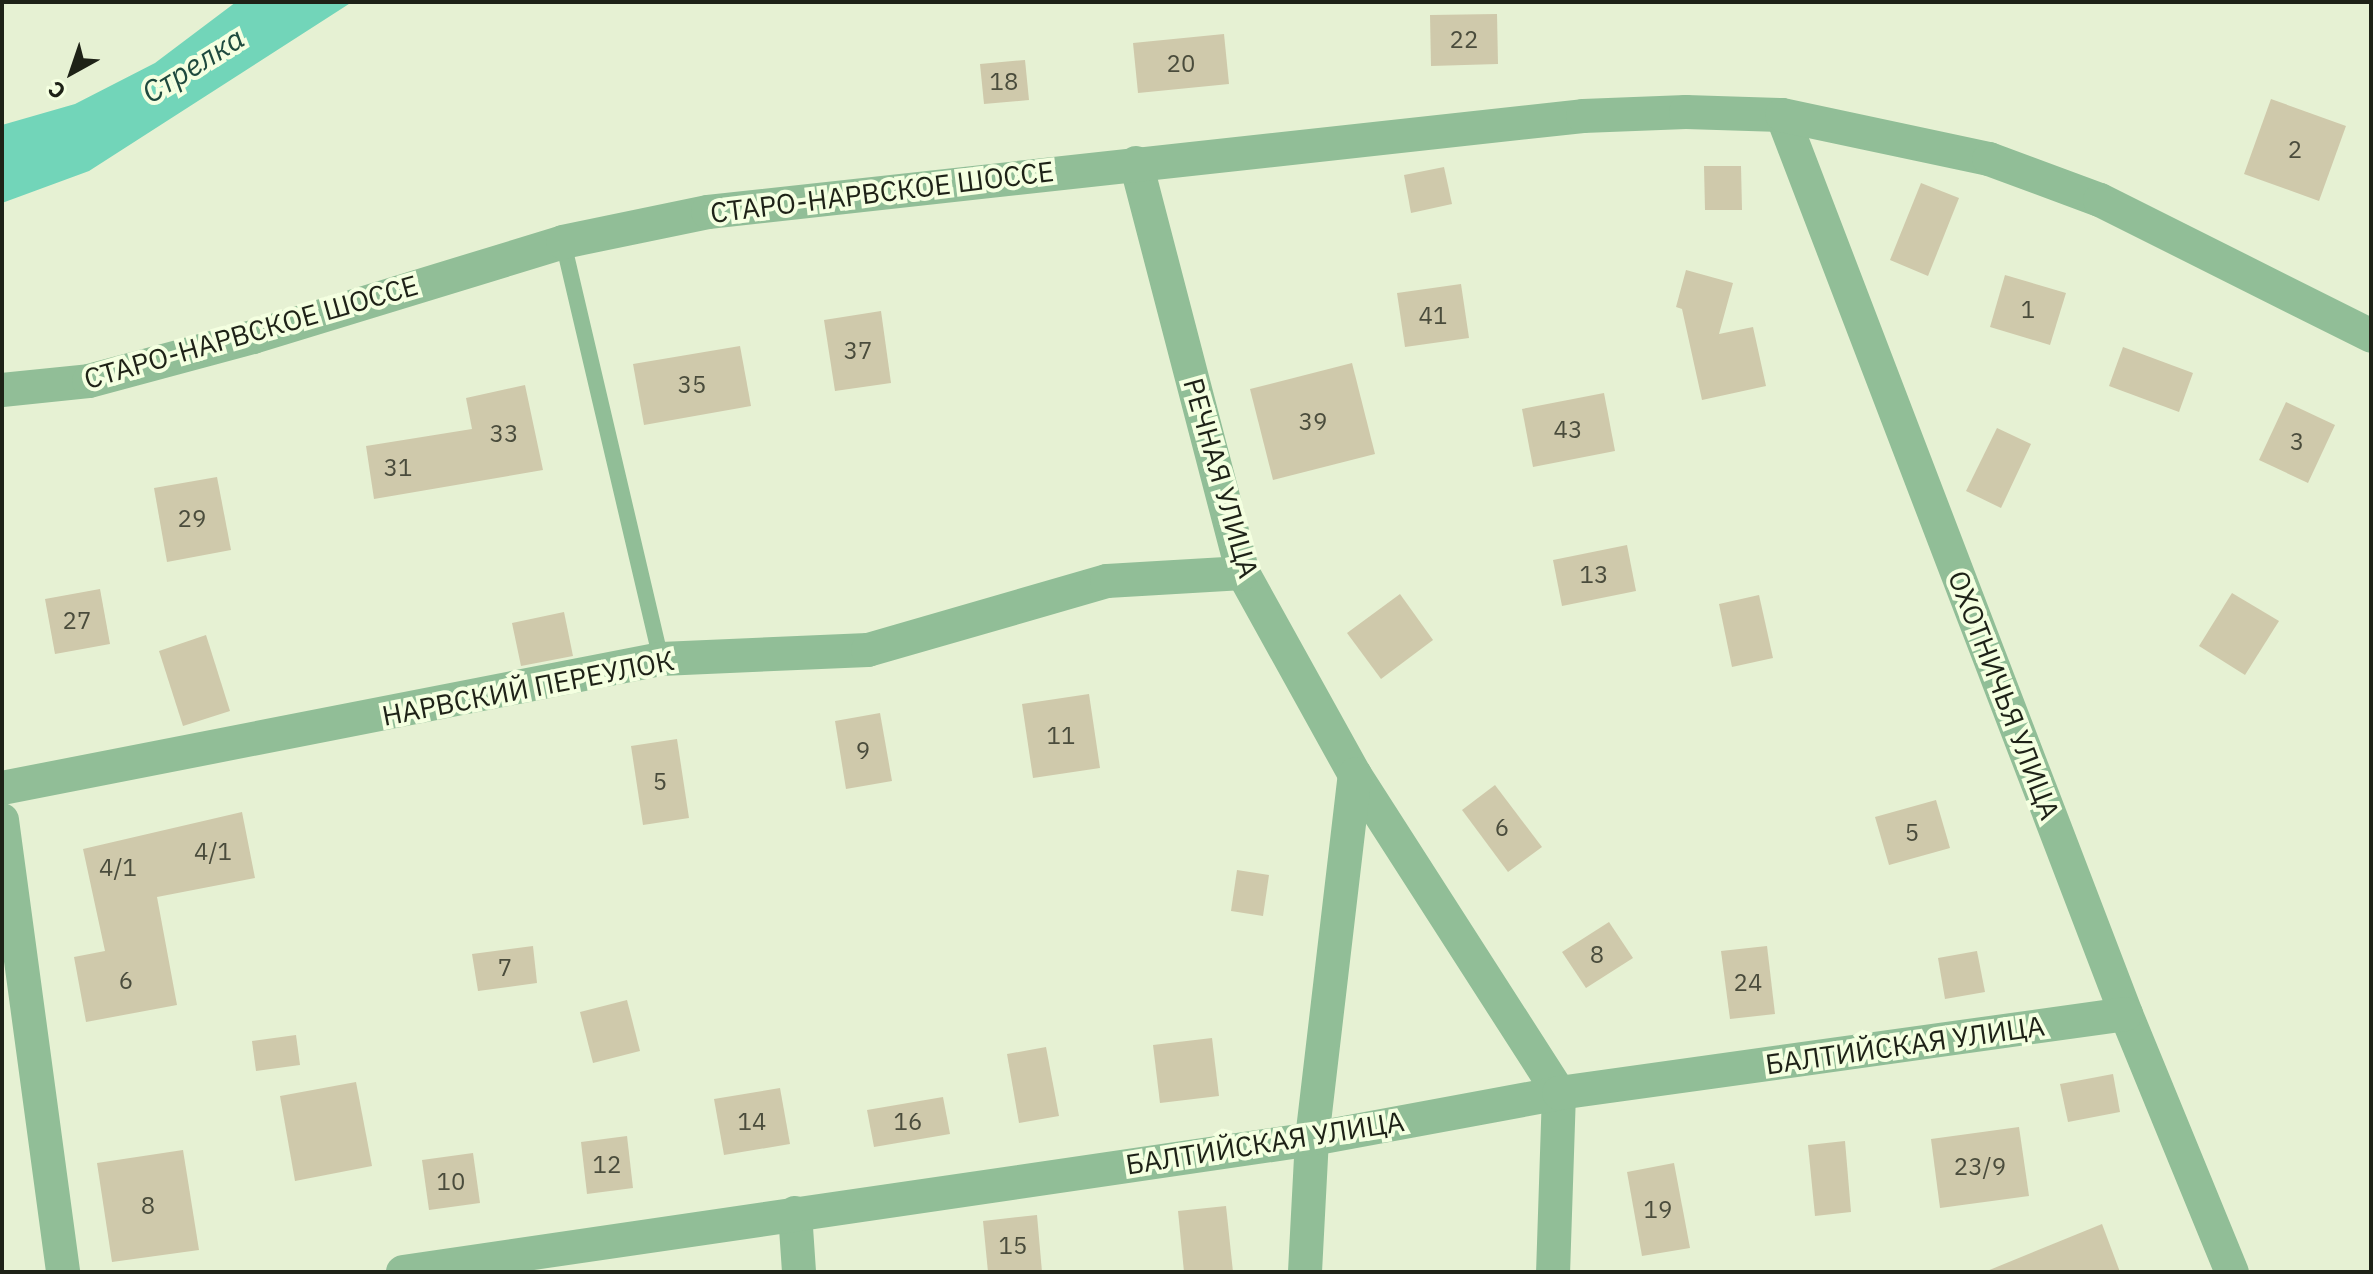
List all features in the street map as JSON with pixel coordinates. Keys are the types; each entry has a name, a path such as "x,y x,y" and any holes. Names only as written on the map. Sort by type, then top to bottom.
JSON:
{"street":[{"name":"СТАРО-НАРВСКОЕ ШОССЕ","path":"2,390 89,381 253,337 563,242 708,212 1583,116 1782,115 1989,159 2100,200 2371,336"},
{"name":"ОХОТНИЧЬЯ УЛИЦА","path":"1782,115 2126,1014 2232,1272"},
{"name":"РЕЧНАЯ УЛИЦА","path":"1136,163 1243,573 1355,775 1559,1093"},
{"name":"НАРВСКИЙ ПЕРЕУЛОК","path":"2,788 661,659 868,650 1107,581 1243,573"},
{"path":"1305,1272 1312,1139 1355,775"},
{"path":"2,820 63,1272"},
{"name":"БАЛТИЙСКАЯ УЛИЦА","path":"403,1272 1312,1139 1559,1093 2126,1014"},
{"path":"1553,1272 1559,1093"},
{"path":"795,1213 799,1272"}],"lane":[{"path":"563,242 661,659"}],"water":[{"name":"Стрелка","path":"236,2 352,2 89,171 2,203 2,125 75,104 155,63"}],"building":[{"path":"1497,14 1498,64 1431,66 1430,15"},
{"path":"1224,34 1229,84 1138,93 1133,43"},
{"path":"1025,60 1029,100 984,104 980,64"},
{"path":"2271,99 2346,126 2319,201 2244,174"},
{"path":"1704,166 1741,166 1742,210 1705,210"},
{"path":"1444,167 1452,204 1411,213 1404,175"},
{"path":"1921,183 1959,198 1928,276 1890,260"},
{"path":"1686,270 1733,283 1719,334 1753,327 1766,386 1702,400 1682,309 1676,307"},
{"path":"2005,275 2066,293 2050,345 1990,327"},
{"path":"1461,284 1469,338 1405,347 1397,293"},
{"path":"881,311 891,383 835,391 824,320"},
{"path":"740,346 751,406 644,425 633,364"},
{"path":"2123,347 2193,373 2179,412 2109,386"},
{"path":"1352,363 1375,454 1273,480 1250,389"},
{"path":"525,385 543,470 374,499 366,446 472,429 466,398"},
{"path":"1604,393 1615,451 1533,467 1522,409"},
{"path":"2286,402 2335,425 2308,483 2259,460"},
{"path":"1997,428 2031,444 2001,508 1966,491"},
{"path":"217,477 231,550 167,562 154,488"},
{"path":"1627,545 1636,591 1562,606 1553,560"},
{"path":"100,589 110,644 55,654 45,599"},
{"path":"2232,593 2279,621 2245,675 2199,646"},
{"path":"1400,594 1433,640 1381,679 1347,633"},
{"path":"1759,595 1773,658 1732,667 1719,604"},
{"path":"564,612 573,656 521,666 512,623"},
{"path":"206,635 230,711 183,726 159,651"},
{"path":"1089,694 1100,768 1033,778 1022,704"},
{"path":"880,713 892,781 846,789 835,721"},
{"path":"677,739 689,818 643,825 631,746"},
{"path":"1495,785 1542,847 1508,872 1462,810"},
{"path":"1936,800 1950,848 1889,865 1875,817"},
{"path":"242,812 255,878 157,897 177,1005 86,1022 74,957 105,951 83,849"},
{"path":"1237,870 1269,875 1263,916 1231,911"},
{"path":"1609,922 1633,958 1586,988 1562,952"},
{"path":"533,946 537,983 478,991 472,954"},
{"path":"1767,946 1775,1014 1730,1019 1721,951"},
{"path":"1977,951 1985,992 1945,999 1938,958"},
{"path":"627,1000 640,1051 593,1063 580,1012"},
{"path":"296,1035 300,1065 256,1071 252,1041"},
{"path":"1212,1038 1219,1096 1160,1103 1153,1045"},
{"path":"1046,1047 1059,1116 1019,1123 1007,1054"},
{"path":"2113,1074 2120,1112 2068,1122 2060,1084"},
{"path":"356,1082 372,1166 295,1181 280,1096"},
{"path":"780,1088 790,1144 724,1155 714,1099"},
{"path":"943,1097 950,1134 874,1147 867,1110"},
{"path":"2019,1127 2029,1196 1940,1208 1931,1139"},
{"path":"627,1136 633,1188 587,1194 581,1142"},
{"path":"1845,1141 1851,1212 1815,1216 1808,1145"},
{"path":"183,1150 199,1250 112,1262 97,1163"},
{"path":"473,1153 480,1203 429,1210 422,1160"},
{"path":"1674,1163 1690,1248 1642,1256 1627,1172"},
{"path":"1226,1206 1233,1272 1184,1272 1178,1211"},
{"path":"1037,1215 1042,1272 988,1272 983,1221"},
{"path":"2102,1224 2120,1272 1987,1271"}]}
